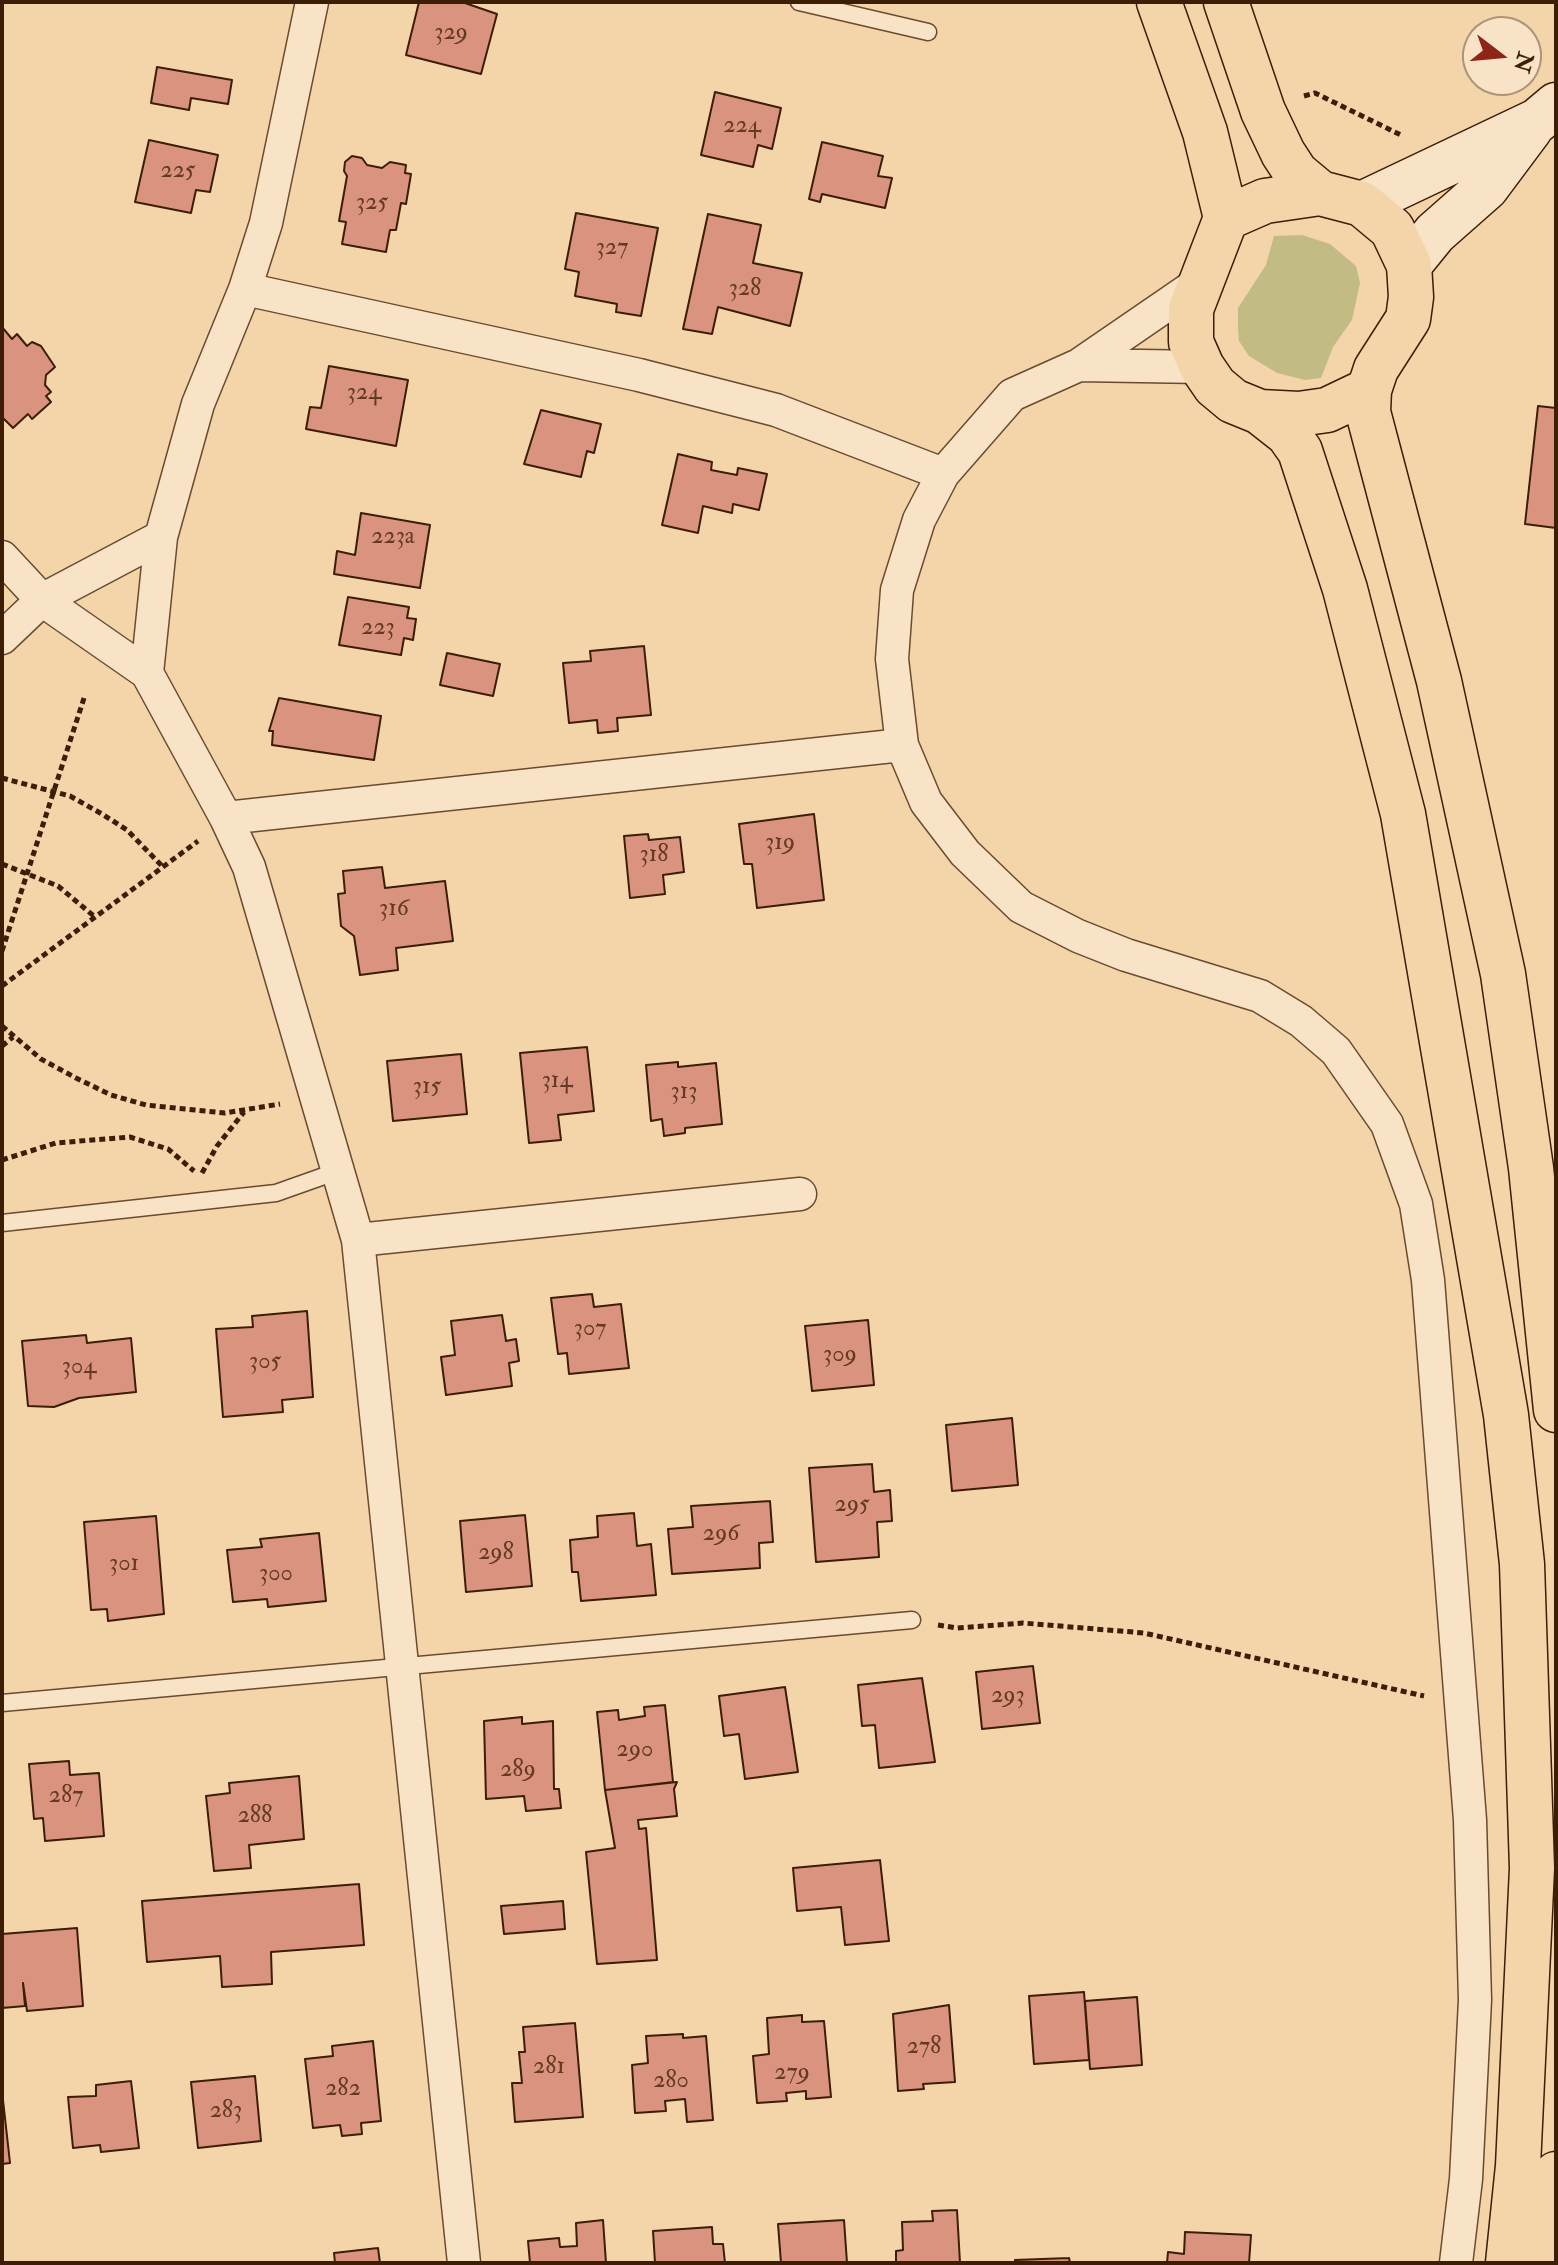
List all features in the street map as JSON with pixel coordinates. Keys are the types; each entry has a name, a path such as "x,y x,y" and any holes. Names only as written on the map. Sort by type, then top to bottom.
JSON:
{"main road":[{"path":"1159,2 1205,132 1226,218 1221,238 1191,309 1191,342 1215,386 1233,401 1260,412 1288,434 1300,451 1345,589 1403,814 1506,1415 1522,1564 1532,1868 1518,2166 1508,2263"},
{"path":"1226,2 1263,111 1283,153 1296,173 1320,193"},
{"path":"1226,218 1265,201 1320,193 1362,204 1392,229 1409,265 1411,297 1408,319 1376,369 1369,390 1368,412 1439,681 1503,974 1531,1168 1556,1410"},
{"path":"1260,412 1299,414 1327,410 1369,390"},
{"path":"1546,2263 1556,2174"}],"street":[{"path":"312,2 266,223 245,289 198,404 161,537 147,673 214,828 249,867 358,1240 464,2263"},
{"path":"1362,204 1546,113"},
{"path":"1409,265 1435,233 1486,188 1546,113"},
{"path":"1200,282 1079,365 1012,395 943,474 919,520 897,590 892,659 902,745 926,802 965,853 1021,907 1078,936 1126,955 1260,996 1301,1021 1336,1051 1387,1124 1411,1191 1428,1280 1470,1820 1475,2000 1466,2179 1456,2263"},
{"path":"245,289 639,375 776,410 943,474"},
{"path":"1079,365 1202,367"},
{"path":"2,638 42,600 161,537"},
{"path":"2,557 42,600 147,673"},
{"path":"214,828 902,745"},
{"path":"358,1240 800,1194"}],"lane":[{"path":"799,2 928,32"},
{"path":"2,1223 276,1193 338,1171"},
{"path":"2,1703 912,1620"}],"path":[{"path":"1295,99 1315,93 1407,138"},
{"path":"2,951 85,695"},
{"path":"2,778 70,796 127,830 163,867"},
{"path":"2,986 214,828"},
{"path":"2,864 58,886 95,917"},
{"path":"2,1026 41,1059 111,1095 185,1111 244,1111 316,1095"},
{"path":"2,1046 13,1037"},
{"path":"2,1160 56,1143 130,1137 168,1149 201,1177 217,1146 244,1111"},
{"path":"912,1620 957,1628 1023,1623 1144,1633 1425,1696"}],"shaded area":[{"path":"1302,235 1330,244 1356,266 1360,283 1352,320 1333,347 1321,378 1305,380 1277,373 1249,356 1239,341 1238,329 1238,308 1266,265 1274,236"}],"building":[{"path":"419,2 462,2 497,14 481,74 406,55"},
{"path":"157,67 232,80 228,104 191,98 189,110 151,103"},
{"path":"715,92 781,108 772,149 758,145 753,167 701,155"},
{"path":"149,140 218,155 210,192 196,190 191,213 135,202"},
{"path":"822,142 883,156 878,176 892,178 885,208 822,194 820,202 809,199"},
{"path":"352,156 362,158 367,165 382,168 390,162 406,165 405,173 411,174 406,204 401,203 396,230 390,230 386,252 342,244 346,222 339,221 347,176 345,162"},
{"path":"576,213 658,228 641,316 616,312 617,304 575,296 579,272 565,269"},
{"path":"708,214 761,225 753,263 802,273 790,326 718,307 712,334 683,329"},
{"path":"2,327 12,339 17,334 27,346 32,342 41,346 55,367 46,375 45,385 51,392 46,396 51,402 32,419 28,414 13,428 2,417"},
{"path":"329,366 408,380 396,446 306,429 310,407 321,408"},
{"path":"1538,406 1556,408 1556,528 1525,524"},
{"path":"541,410 601,424 594,453 587,451 581,477 524,464"},
{"path":"678,454 712,462 711,470 737,475 738,468 767,474 759,510 733,504 732,513 703,506 698,533 662,525"},
{"path":"361,513 430,525 420,588 334,574 337,551 355,555"},
{"path":"348,597 409,607 407,618 416,619 413,640 404,638 401,655 339,645"},
{"path":"644,646 651,715 617,718 618,731 598,733 597,720 569,723 563,663 591,661 590,651"},
{"path":"447,653 500,664 493,696 440,685"},
{"path":"279,698 381,716 374,760 272,745 273,731 269,731"},
{"path":"814,814 824,900 757,908 752,864 744,864 739,824"},
{"path":"648,834 649,840 680,837 684,872 663,875 665,894 630,898 624,836"},
{"path":"382,867 385,888 445,881 453,941 396,948 398,970 360,975 354,936 341,926 338,894 345,893 343,871"},
{"path":"587,1047 594,1111 558,1115 561,1140 529,1143 520,1053"},
{"path":"461,1054 467,1114 393,1121 387,1061"},
{"path":"678,1062 678,1067 716,1063 722,1124 685,1128 685,1133 664,1136 662,1119 651,1121 646,1065"},
{"path":"592,1294 594,1307 621,1304 629,1368 569,1374 567,1353 558,1354 551,1298"},
{"path":"307,1311 313,1397 282,1400 283,1412 223,1417 216,1329 253,1327 252,1316"},
{"path":"502,1315 506,1341 516,1339 519,1361 509,1363 512,1386 446,1395 441,1357 455,1355 451,1321"},
{"path":"868,1320 874,1385 812,1391 805,1326"},
{"path":"86,1335 87,1343 131,1338 136,1392 79,1398 54,1407 28,1406 22,1341"},
{"path":"1012,1418 1018,1485 952,1491 946,1425"},
{"path":"872,1464 874,1492 890,1490 892,1521 877,1522 879,1557 816,1562 809,1468"},
{"path":"770,1501 773,1542 759,1543 760,1568 672,1574 668,1529 693,1527 691,1506"},
{"path":"634,1513 637,1546 651,1544 656,1595 581,1601 578,1572 572,1572 570,1540 598,1537 597,1516"},
{"path":"525,1515 532,1586 466,1592 460,1521"},
{"path":"156,1516 164,1614 108,1621 107,1609 91,1610 84,1522"},
{"path":"319,1533 326,1601 268,1607 267,1599 233,1602 227,1550 262,1547 260,1539"},
{"path":"1033,1666 1040,1723 982,1729 976,1672"},
{"path":"922,1678 935,1762 879,1768 875,1725 862,1726 858,1685"},
{"path":"785,1687 798,1772 745,1779 739,1734 724,1736 719,1696"},
{"path":"665,1705 673,1782 605,1790 597,1712 618,1710 619,1720 645,1716 644,1707"},
{"path":"522,1717 522,1724 553,1721 554,1789 559,1789 561,1808 526,1811 524,1796 486,1799 484,1721"},
{"path":"69,1761 70,1775 99,1773 104,1836 45,1841 43,1818 34,1819 29,1764"},
{"path":"299,1776 304,1839 249,1845 251,1868 214,1871 206,1796 230,1793 229,1783"},
{"path":"677,1782 674,1789 677,1816 638,1820 639,1829 646,1828 657,1960 597,1964 586,1852 615,1848 605,1790"},
{"path":"880,1860 889,1941 845,1945 841,1907 797,1911 793,1868"},
{"path":"359,1884 364,1945 271,1952 272,1984 222,1987 220,1956 147,1962 142,1901"},
{"path":"563,1901 565,1929 504,1934 501,1906"},
{"path":"77,1928 83,2006 27,2011 23,1983 25,2006 2,2008 2,1934"},
{"path":"1084,1992 1089,2060 1034,2064 1029,1996"},
{"path":"1137,1997 1142,2065 1090,2069 1085,2001"},
{"path":"949,2005 955,2082 923,2084 924,2089 898,2091 893,2014"},
{"path":"802,2015 802,2022 824,2021 831,2097 806,2099 806,2091 786,2093 787,2101 757,2103 753,2056 769,2054 767,2018"},
{"path":"575,2023 583,2117 515,2122 512,2083 522,2083 519,2052 525,2052 523,2027"},
{"path":"683,2034 683,2038 706,2036 713,2120 687,2122 685,2099 665,2101 666,2111 635,2113 632,2065 648,2063 646,2036"},
{"path":"373,2041 381,2121 361,2123 362,2134 342,2136 340,2125 313,2128 305,2059 333,2056 332,2046"},
{"path":"255,2076 261,2141 198,2148 191,2082"},
{"path":"131,2081 139,2148 101,2152 100,2145 73,2148 68,2097 96,2096 96,2085"},
{"path":"2,2101 10,2163 2,2164"},
{"path":"957,2210 960,2263 896,2263 896,2251 903,2250 902,2222 933,2221 932,2211"},
{"path":"603,2220 606,2263 530,2263 528,2241 559,2238 560,2247 577,2246 576,2223"},
{"path":"844,2220 847,2263 781,2263 778,2224"},
{"path":"712,2227 713,2244 723,2244 725,2263 655,2263 653,2231"},
{"path":"1185,2232 1251,2235 1249,2263 1167,2263 1168,2252 1184,2254"},
{"path":"378,2248 380,2263 335,2263 334,2253"},
{"path":"1069,2258 1070,2263 1015,2263 1015,2260"}]}
